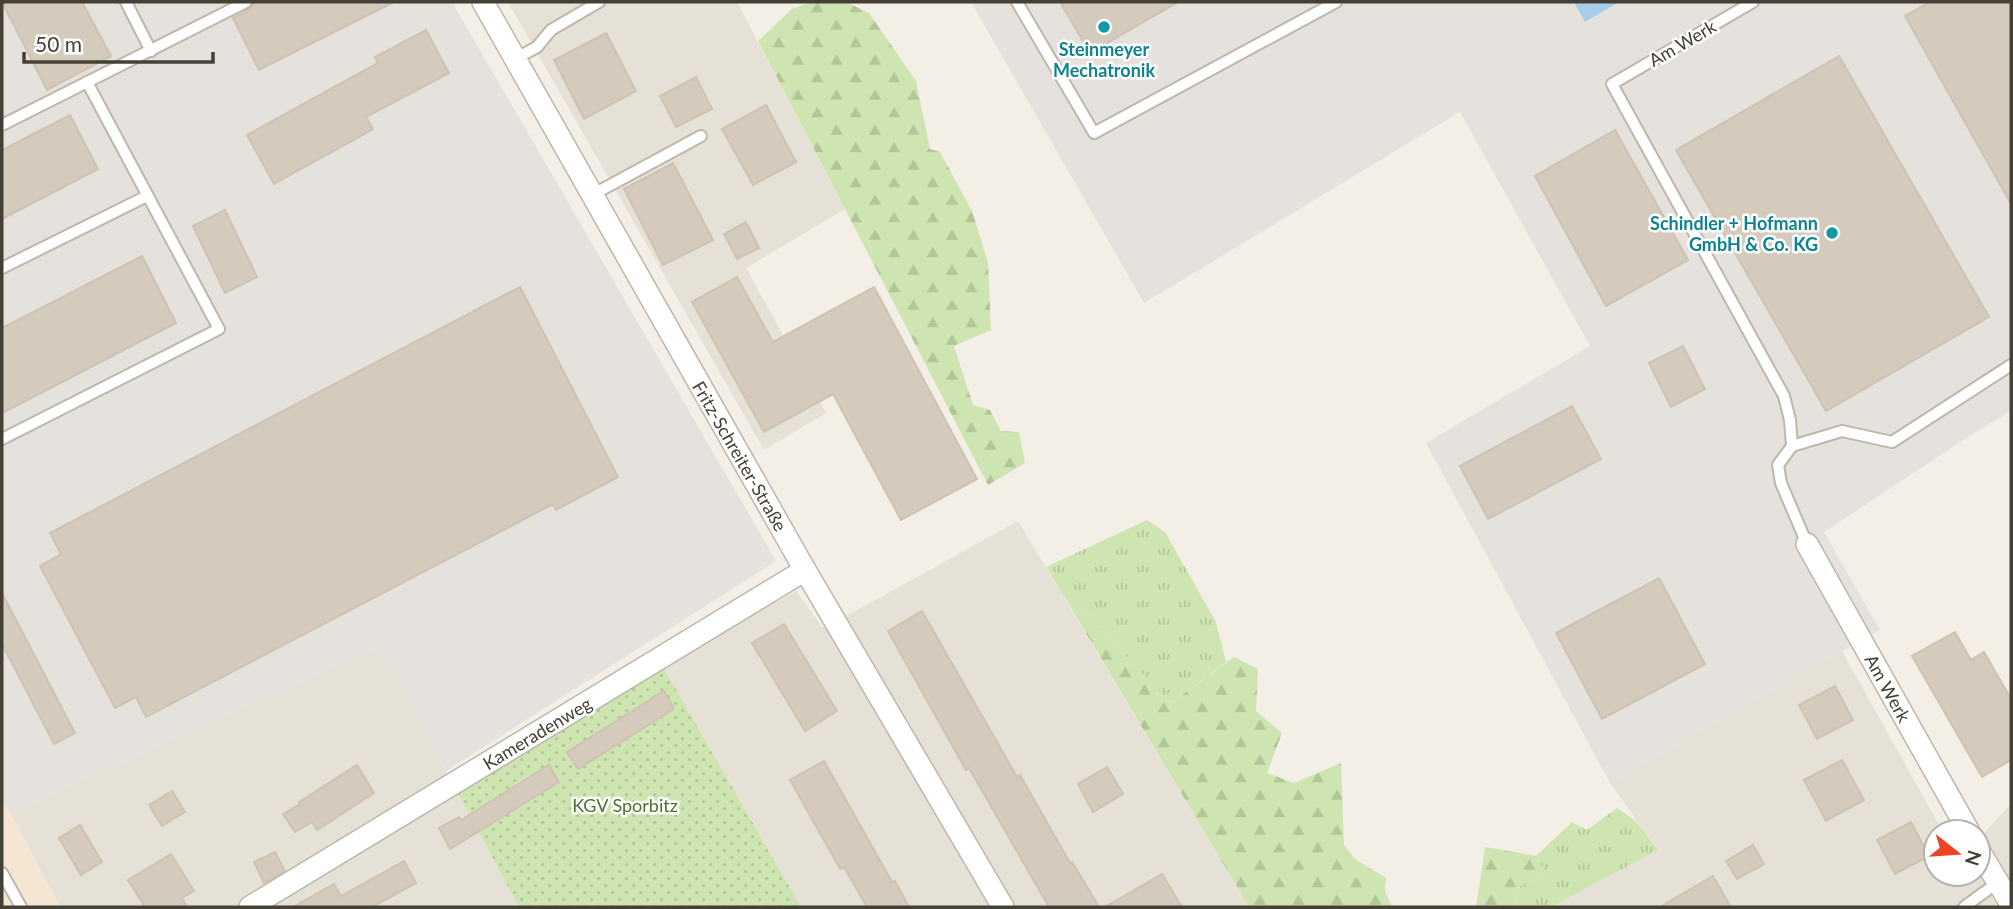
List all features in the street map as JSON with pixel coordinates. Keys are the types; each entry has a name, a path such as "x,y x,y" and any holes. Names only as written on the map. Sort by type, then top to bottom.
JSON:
{"street":[{"name":"Fritz-Schreiter-Straße","path":"483,2 805,570 1003,907"},
{"name":"Am Werk","path":"1807,544 1961,818"},
{"name":"Kameradenweg","path":"250,907 272,902 805,570"},
{"path":"1997,883 2011,866"},
{"path":"1992,874 2011,904"}],"lane":[{"path":"126,2 151,51"},
{"path":"2,125 246,2"},
{"path":"515,59 537,47 551,30 599,2"},
{"path":"1017,2 1094,133 1336,2"},
{"name":"Am Werk","path":"1753,2 1612,84 1784,396 1790,420 1792,446"},
{"path":"2,439 219,329 87,82"},
{"path":"592,195 701,136"},
{"path":"2,268 147,196"},
{"path":"1807,544 1781,482 1778,465 1792,446 1842,431 1892,442 2011,365"},
{"path":"2,873 20,907"},
{"path":"1964,907 1997,883"}],"shaded area":[{"path":"2,2 452,2 776,561 446,771 379,648 10,813 2,797"},
{"path":"508,2 737,2 845,209 746,268 826,413 764,450"},
{"path":"971,2 2011,2 2011,411 1824,532 1880,630 1610,783 1426,443 1590,346 1460,112 1144,303"},
{"path":"1018,521 1249,907 801,907 662,665 796,591 822,627"},
{"path":"379,647 519,907 60,907 10,813"},
{"path":"1842,651 1935,818 1922,818 1922,888 1992,888 1992,824 2011,804 2011,907 1551,907 1658,850 1610,783"},
{"path":"2,797 10,813 60,907 2,907"}],"green space":[{"path":"811,2 846,2 869,13 916,81 930,149 940,152 972,211 988,262 991,330 954,346 973,405 990,410 1001,431 1019,432 1025,463 988,485 758,41 792,9"},
{"path":"1147,520 1165,532 1216,622 1226,662 1171,703 1125,656 1093,614 1071,608 1046,567"},
{"path":"1071,608 1093,614 1125,656 1171,703 1234,657 1258,669 1256,711 1282,733 1267,773 1294,783 1341,763 1344,845 1355,859 1386,878 1385,891 1392,907 1249,907"},
{"name":"KGV Sporbitz","path":"662,665 801,907 519,907 455,788"},
{"path":"1617,808 1637,822 1658,850 1551,907 1513,907 1520,886 1547,875 1536,856 1572,822 1587,830"},
{"path":"1485,847 1536,856 1547,875 1520,886 1513,907 1476,907"}],"water":[{"path":"1574,2 1619,2 1585,22"}],"building":[{"path":"2,2 82,2 111,56 47,90"},
{"path":"254,2 394,2 259,70 233,18 250,9"},
{"name":"Steinmeyer Mechatronik","path":"1060,2 1178,2 1090,53"},
{"path":"1930,2 2011,2 2011,204 1905,16"},
{"path":"426,30 449,73 366,117 373,129 274,184 247,135 378,63 375,57"},
{"path":"606,33 636,91 584,119 554,60"},
{"name":"Schindler + Hofmann GmbH & Co. KG","path":"1839,56 1989,317 1826,411 1676,150"},
{"path":"696,77 712,109 676,127 660,96"},
{"path":"766,105 796,162 753,185 722,129"},
{"path":"70,115 98,169 2,219 2,150"},
{"path":"1615,130 1688,260 1606,306 1535,176"},
{"path":"673,163 713,240 663,265 624,189"},
{"path":"225,210 257,277 225,293 193,226"},
{"path":"746,222 759,248 737,259 724,234"},
{"path":"142,256 176,323 2,413 2,328"},
{"path":"737,277 773,342 874,287 977,479 901,520 833,394 764,432 692,302"},
{"path":"520,287 618,477 556,510 553,504 146,717 136,697 115,708 40,566 61,554 50,533"},
{"path":"1683,346 1705,389 1671,407 1649,363"},
{"path":"1572,406 1601,459 1488,519 1460,466"},
{"path":"1659,578 1705,664 1602,719 1556,633"},
{"path":"2,593 75,733 54,744 2,644"},
{"path":"922,611 1017,777 1020,775 1070,863 1072,862 1099,907 1049,907 969,768 966,770 888,631"},
{"path":"784,624 837,711 805,731 752,643"},
{"path":"1955,632 1971,660 1984,652 2011,699 2011,760 1982,777 1912,656"},
{"path":"1835,686 1853,720 1817,739 1799,705"},
{"path":"664,691 674,709 578,769 567,752"},
{"path":"1842,760 1864,800 1826,821 1804,780"},
{"path":"824,761 892,882 895,881 909,907 867,907 844,867 840,869 790,780"},
{"path":"357,765 374,793 317,830 312,822 295,832 283,814"},
{"path":"549,765 559,782 450,849 439,828 459,817 461,820"},
{"path":"1107,767 1123,794 1093,812 1078,784"},
{"path":"172,791 185,812 162,826 149,805"},
{"path":"1911,822 1922,843 1922,860 1895,874 1877,840"},
{"path":"80,825 102,862 81,875 59,838"},
{"path":"1753,845 1764,864 1737,879 1726,861"},
{"path":"275,852 285,871 264,883 254,862"},
{"path":"171,854 194,891 182,898 187,907 145,907 128,880"},
{"path":"404,861 416,883 372,907 293,907 334,884 341,896"},
{"path":"1162,874 1182,907 1105,907"},
{"path":"1713,876 1731,907 1660,907"}],"place":[{"name":"Steinmeyer Mechatronik","path":"1104,27"},
{"name":"Schindler + Hofmann GmbH & Co. KG","path":"1832,233"}]}
